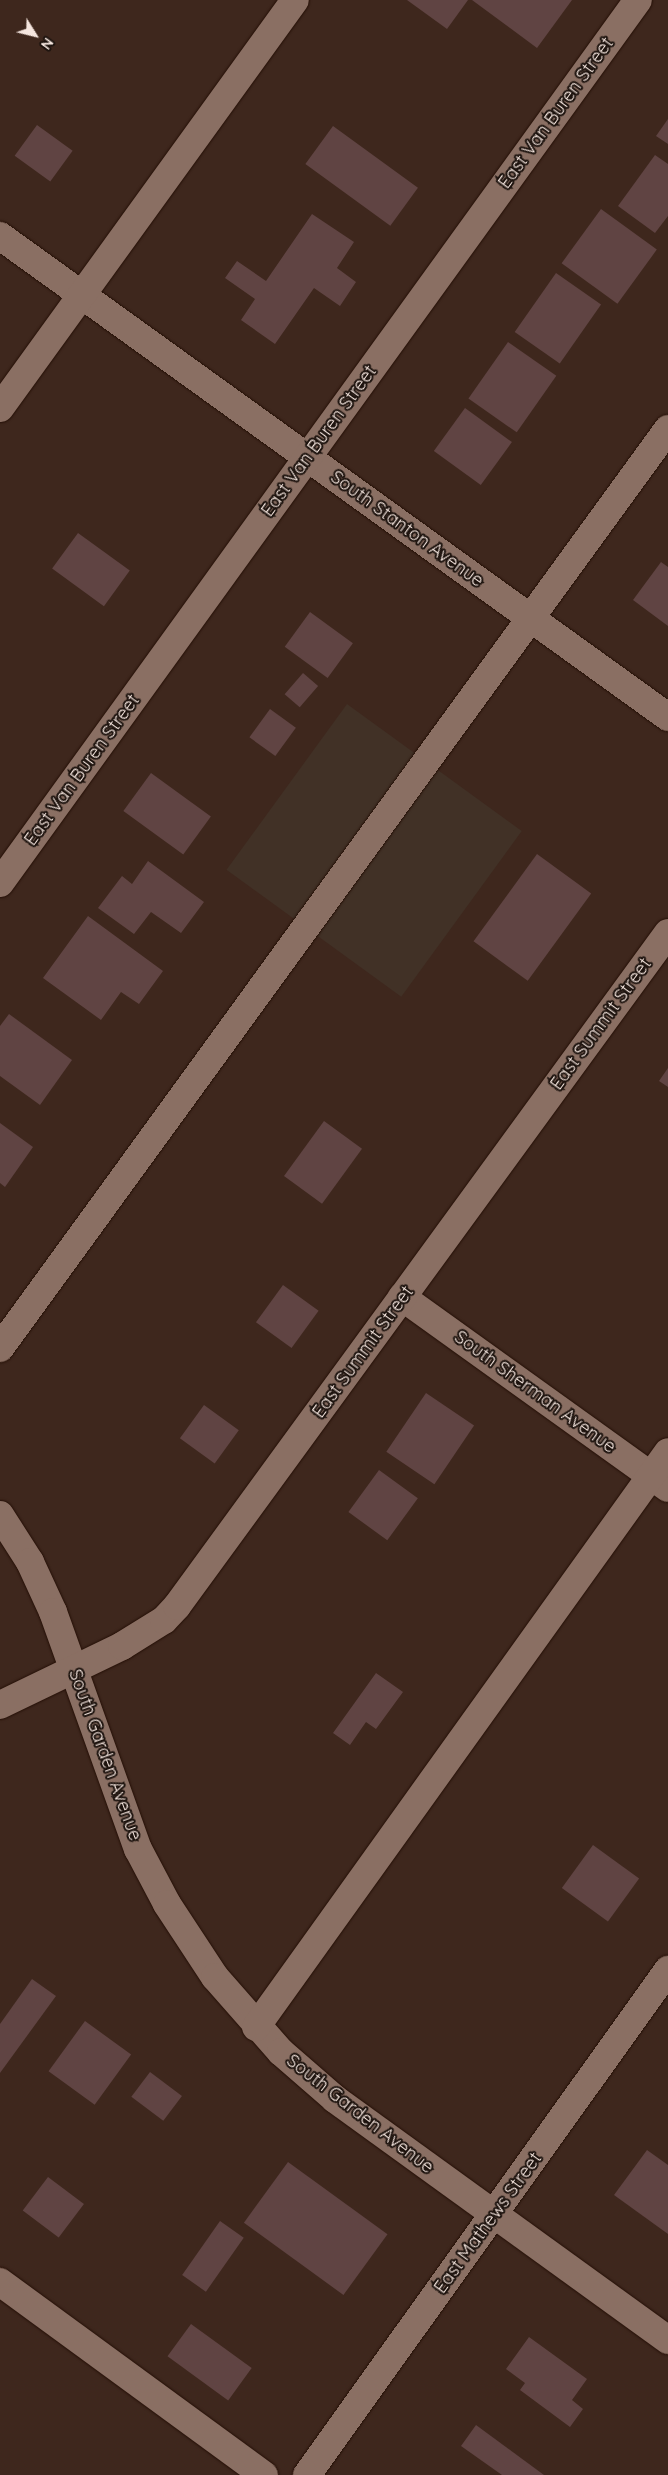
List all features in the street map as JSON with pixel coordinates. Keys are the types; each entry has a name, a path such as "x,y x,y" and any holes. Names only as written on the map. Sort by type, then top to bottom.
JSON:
{"street":[{"path":"0,408 295,0"},
{"name":"East Van Buren Street","path":"0,883 638,0"},
{"name":"South Stanton Avenue","path":"0,236 668,717"},
{"path":"0,1348 668,429"},
{"name":"East Summit Street","path":"0,1705 74,1670 150,1630 177,1606 668,933"},
{"name":"South Sherman Avenue","path":"402,1297 659,1481"},
{"path":"256,2027 659,1481 668,1452"},
{"name":"South Garden Avenue","path":"0,1515 30,1562 74,1670 121,1809 146,1865 196,1950 256,2027 335,2099 668,2340"},
{"name":"East Mathews Street","path":"307,2475 668,1970"},
{"path":"0,2282 264,2475"}],"shaded area":[{"path":"347,704 522,831 401,997 227,870"}],"building":[{"path":"407,0 468,0 447,29"},
{"path":"472,0 572,0 537,48"},
{"path":"668,119 668,144 656,136"},
{"path":"37,125 73,151 50,182 15,156"},
{"path":"333,126 418,188 390,226 305,164"},
{"path":"655,155 668,164 668,216 655,233 618,206"},
{"path":"601,209 657,250 617,304 562,263"},
{"path":"312,214 354,242 337,268 356,282 340,306 314,288 275,344 241,320 255,299 225,278 237,261 266,281"},
{"path":"556,273 601,305 560,364 515,332"},
{"path":"508,342 556,376 517,432 468,399"},
{"path":"465,408 512,442 481,485 434,451"},
{"path":"78,533 130,571 104,606 52,569"},
{"path":"661,562 668,567 668,626 633,600"},
{"path":"310,612 353,643 328,678 285,647"},
{"path":"303,673 318,686 300,707 285,694"},
{"path":"270,709 296,728 275,756 249,737"},
{"path":"151,773 211,816 183,855 123,811"},
{"path":"537,854 591,893 528,981 474,941"},
{"path":"148,861 204,902 181,933 151,912 134,934 98,908 122,876 132,884"},
{"path":"88,916 163,971 139,1004 121,992 101,1020 43,978"},
{"path":"9,1014 72,1060 40,1105 0,1076 0,1026"},
{"path":"668,1068 668,1087 659,1081"},
{"path":"324,1121 362,1149 322,1204 284,1176"},
{"path":"0,1123 33,1147 5,1187 0,1183"},
{"path":"283,1285 319,1311 292,1348 256,1322"},
{"path":"426,1393 474,1425 434,1484 386,1452"},
{"path":"204,1405 239,1430 215,1463 180,1438"},
{"path":"379,1470 418,1498 387,1540 348,1512"},
{"path":"376,1673 403,1692 376,1729 366,1722 350,1745 333,1733"},
{"path":"593,1845 639,1879 608,1921 562,1888"},
{"path":"32,1979 56,1996 0,2073 0,2024"},
{"path":"85,2021 131,2055 95,2105 49,2071"},
{"path":"150,2072 182,2096 163,2121 131,2097"},
{"path":"647,2150 668,2165 668,2234 614,2195"},
{"path":"288,2162 388,2234 343,2295 244,2223"},
{"path":"48,2177 84,2204 59,2238 23,2211"},
{"path":"220,2221 244,2238 206,2292 182,2275"},
{"path":"191,2324 252,2368 228,2400 167,2356"},
{"path":"529,2337 587,2379 572,2400 583,2409 570,2427 520,2390 525,2383 506,2369"},
{"path":"476,2425 544,2475 502,2475 461,2446"}]}
